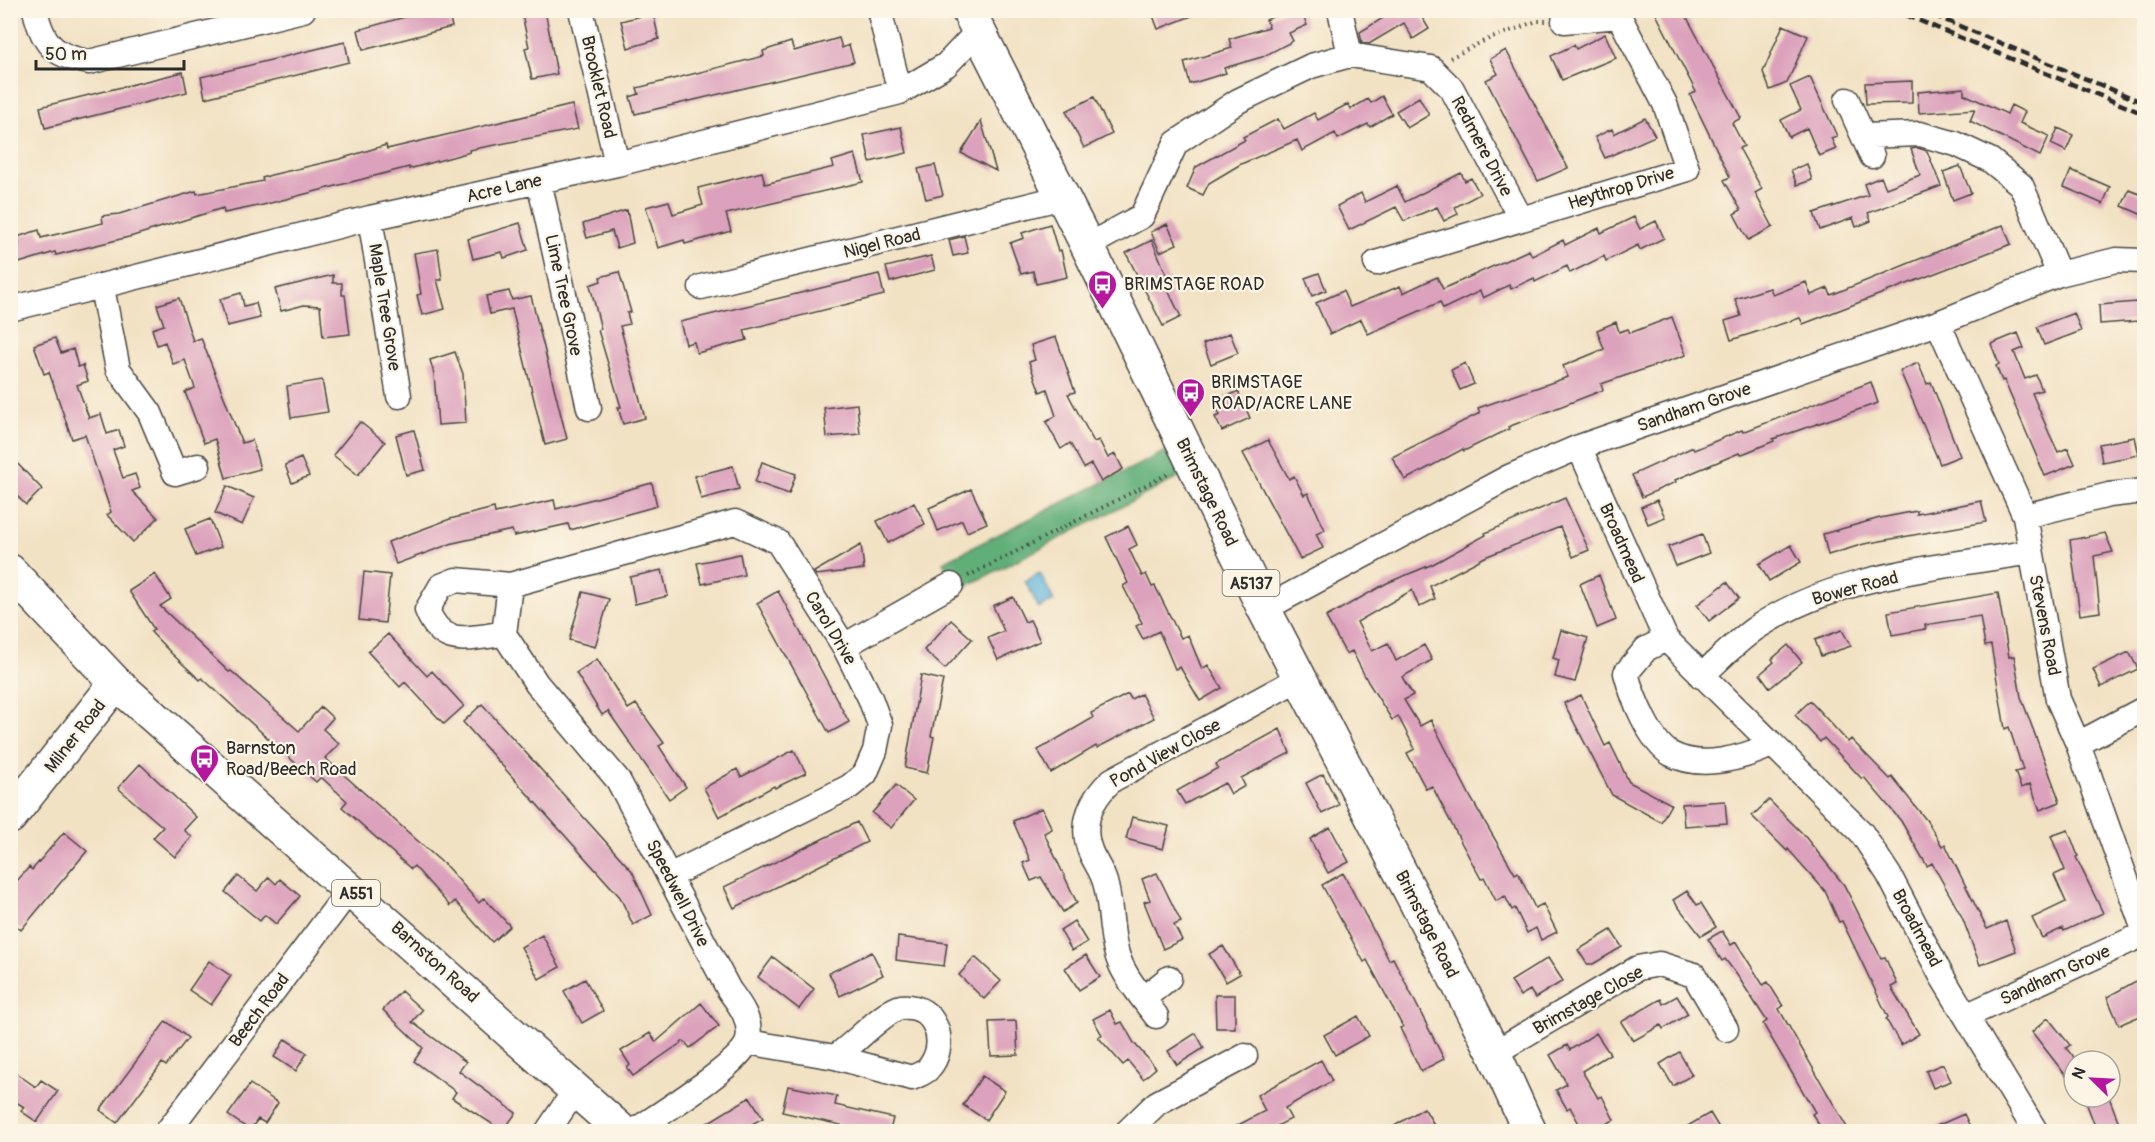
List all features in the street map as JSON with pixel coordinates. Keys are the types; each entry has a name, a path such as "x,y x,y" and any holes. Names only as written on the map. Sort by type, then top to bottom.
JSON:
{"main road":[{"name":"Brimstage Road","path":"973,20 1063,197 1264,609 1494,1053 1530,1131"},
{"name":"Barnston Road","path":"10,572 116,683 351,888 623,1131"},
{"name":"Milner Road","path":"10,817 116,683"}],"street":[{"path":"35,10 40,31 51,48 68,58 89,62 303,10"},
{"name":"Brooklet Road","path":"581,10 617,164"},
{"path":"879,10 900,92"},
{"path":"1340,10 1350,55"},
{"name":"Heythrop Drive","path":"1376,263 1687,169 1665,104 1619,16 1564,21"},
{"name":"Acre Lane","path":"10,309 102,288 370,218 617,164 900,92 946,65 973,20"},
{"path":"1087,246 1142,216 1176,143 1238,101 1311,66 1350,55 1431,68"},
{"name":"Redmere Drive","path":"1431,68 1452,89 1521,219"},
{"path":"1847,100 1868,146 1920,134 1956,144 1990,160 2021,185 2059,274"},
{"name":"Lime Tree Grove","path":"539,181 589,408"},
{"name":"Nigel Road","path":"701,287 1063,197"},
{"name":"Maple Tree Grove","path":"370,218 399,396"},
{"name":"Sandham Grove","path":"1264,609 1509,477 1579,447 1938,323 2059,274 2116,260 2145,261"},
{"path":"102,288 118,369 150,413 176,473 198,466"},
{"name":"Stevens Road","path":"1938,323 2025,516 2058,699 2078,744 2145,932"},
{"name":"Broadmead","path":"1579,447 1666,639 1860,832 1889,875 1941,975 2036,1131"},
{"path":"2025,516 2109,495 2145,491"},
{"name":"Carol Drive","path":"510,585 735,522 778,542 844,646 880,725 875,751 865,774 849,787 669,876"},
{"name":"Bower Road","path":"1701,676 1756,629 1806,600 1859,583 2031,552"},
{"path":"456,580 510,585 504,634 457,638 442,635 432,622 427,610 441,586 456,580"},
{"path":"844,646 951,585"},
{"name":"Speedwell Drive","path":"504,634 537,684 618,780 729,990 745,1013 748,1042"},
{"path":"1666,639 1646,649 1626,673 1631,691 1655,738 1669,753 1683,759 1723,760 1747,756 1771,745"},
{"name":"Pond View Close","path":"1169,978 1150,1007 1122,967 1113,933 1105,882 1090,851 1085,832 1089,810 1096,794 1112,780 1300,678"},
{"path":"2078,744 2145,709"},
{"name":"Beech Road","path":"167,1131 351,888"},
{"name":"Sandham Grove","path":"1966,1016 2145,932"},
{"name":"Brimstage Close","path":"1494,1053 1638,968 1659,964 1694,975 1725,1030"},
{"path":"633,1131 704,1083 740,1053 748,1042 835,1057"},
{"path":"1127,1131 1157,1103 1245,1056"},
{"path":"548,1131 576,1089"}],"path":[{"path":"1431,68 1486,40 1537,21 1564,21"},
{"path":"951,585 1192,462"}],"green space":[{"path":"1178,445 1191,471 959,590 943,562"}],"water":[{"path":"1040,573 1054,601 1039,608 1025,581"}],"building":[{"path":"430,10 448,10 452,27 363,50 358,30"},
{"path":"521,10 545,10 557,74 532,79 525,48 529,47"},
{"path":"1151,10 1202,10 1202,12 1158,29"},
{"path":"1287,10 1300,10 1307,25 1289,33 1293,41 1262,57 1224,68 1226,73 1190,84 1184,62 1232,48 1229,39 1269,27 1266,20"},
{"path":"1396,10 1426,10 1420,14 1429,29 1413,39 1404,23 1369,44 1362,43 1360,32"},
{"path":"1654,10 1683,10 1741,118 1732,123 1744,146 1739,148 1762,189 1755,193 1773,227 1748,240 1734,214 1741,210 1724,180 1730,177 1690,95 1696,92"},
{"path":"653,13 659,39 628,48 621,21"},
{"path":"1783,25 1808,36 1787,83 1770,90 1763,72"},
{"path":"1605,34 1616,58 1562,80 1551,56 1574,45 1576,49"},
{"path":"839,38 842,48 849,45 854,62 635,114 630,97 639,94 637,88 764,56 763,51 791,42 794,51"},
{"path":"345,42 349,62 205,98 201,77"},
{"path":"1506,50 1568,168 1538,181 1486,80 1498,74 1490,59"},
{"path":"183,72 187,92 45,128 40,107"},
{"path":"1810,77 1837,136 1831,138 1836,149 1819,156 1807,128 1789,137 1781,120 1801,110 1790,86"},
{"path":"1912,81 1912,103 1866,104 1865,83"},
{"path":"1964,88 1964,94 2007,114 2011,105 2025,112 2020,123 2049,136 2040,156 1970,121 1975,109 1919,113 1918,92"},
{"path":"1382,96 1392,114 1370,127 1368,124 1338,139 1335,133 1302,151 1297,140 1241,164 1209,183 1203,195 1187,188 1196,167 1245,140 1243,137 1278,119 1284,129 1314,113 1318,120 1348,104 1351,109 1368,99 1371,103"},
{"path":"1094,97 1112,134 1084,148 1066,111"},
{"path":"1419,97 1429,115 1407,128 1396,111"},
{"path":"572,105 578,129 469,150 470,152 409,169 409,167 263,205 224,213 223,208 133,236 56,255 55,252 19,263 13,246 19,244 17,237 39,230 41,238 103,223 102,216 119,214 196,191 197,194 263,181 262,178 271,175 340,159 386,145 387,149"},
{"path":"1645,118 1655,136 1605,158 1595,137 1612,129 1614,134"},
{"path":"981,121 996,171 961,153"},
{"path":"901,127 907,153 870,162 864,135"},
{"path":"2058,128 2073,135 2066,151 2051,144"},
{"path":"1918,148 1927,151 1941,186 1868,213 1871,221 1856,227 1853,218 1820,230 1814,213 1868,195 1864,184 1881,177 1886,188 1920,175 1911,149"},
{"path":"855,154 863,182 726,214 731,231 685,244 684,240 658,248 646,207 669,201 673,214 703,205 698,188 762,172 765,184 834,167 832,161"},
{"path":"1807,164 1812,180 1797,185 1791,170"},
{"path":"935,165 943,195 926,199 918,169"},
{"path":"1960,166 1971,193 1953,200 1943,172"},
{"path":"2071,170 2110,187 2103,204 2064,187"},
{"path":"1461,173 1465,181 1471,178 1480,194 1455,207 1458,214 1444,221 1437,207 1404,221 1396,207 1349,230 1337,206 1361,193 1365,202 1397,186 1405,202"},
{"path":"2129,190 2145,196 2145,216 2122,206"},
{"path":"627,210 633,243 617,248 612,231 587,238 583,224"},
{"path":"1634,217 1640,229 1656,221 1664,238 1640,250 1638,245 1606,261 1604,256 1570,273 1567,266 1535,282 1534,278 1511,289 1509,285 1483,298 1480,291 1443,309 1440,302 1368,334 1361,319 1330,334 1316,303 1343,291 1350,307 1400,286 1403,293 1437,277 1443,289 1529,250 1532,256 1563,240 1565,245 1599,228 1601,233"},
{"path":"520,223 528,250 504,258 502,252 473,259 468,239"},
{"path":"1050,224 1058,251 1061,250 1067,277 1036,284 1033,271 1021,274 1010,243 1024,238 1022,233"},
{"path":"1167,224 1177,244 1160,252 1151,232"},
{"path":"2003,225 2011,244 1803,324 1800,318 1731,340 1725,321 1741,316 1735,299 1770,288 1773,295 1806,282 1811,295 1828,288 1831,295"},
{"path":"964,236 968,253 953,256 949,240"},
{"path":"1152,240 1171,286 1167,288 1181,317 1163,326 1126,253"},
{"path":"438,249 442,280 437,280 445,309 422,315 417,295 421,294 414,253"},
{"path":"931,256 935,270 890,282 886,267"},
{"path":"619,272 631,312 627,313 630,324 620,326 645,418 623,424 618,407 621,407 598,330 601,329 590,285 601,281 600,277"},
{"path":"1319,273 1326,290 1312,296 1305,278"},
{"path":"879,274 884,295 744,330 747,340 697,353 694,342 686,344 680,322"},
{"path":"333,275 333,283 342,283 342,295 345,295 350,334 323,337 320,306 304,305 281,311 275,289"},
{"path":"509,291 512,300 531,296 567,439 545,445 512,309 490,314 486,296"},
{"path":"241,293 244,306 256,303 260,318 227,326 220,299"},
{"path":"179,298 193,341 201,338 242,443 252,440 260,469 226,478 215,439 204,443 185,392 195,388 185,360 173,364 165,342 157,345 152,329 164,325 157,305"},
{"path":"2137,302 2138,321 2100,324 2099,305"},
{"path":"2074,313 2081,331 2044,345 2037,327"},
{"path":"1672,317 1686,355 1601,384 1603,390 1508,427 1509,429 1464,451 1463,449 1405,480 1392,457 1480,413 1478,408 1568,377 1563,366 1604,349 1597,330 1616,322 1619,332 1628,329 1630,333"},
{"path":"1230,333 1238,353 1211,364 1203,344"},
{"path":"2018,333 2024,348 2014,352 2025,379 2036,375 2042,390 2032,393 2049,433 2058,452 2068,448 2075,464 2045,476 2004,380 2002,381 1996,366 1999,364 1991,344"},
{"path":"1056,337 1075,392 1068,394 1094,442 1099,440 1108,458 1115,454 1123,469 1101,482 1091,464 1084,468 1070,443 1061,449 1046,422 1056,416 1047,389 1040,392 1029,362 1035,360 1031,345"},
{"path":"55,338 61,353 73,349 78,367 83,365 88,381 77,385 89,418 101,414 107,434 119,430 124,446 113,450 123,478 135,474 140,488 132,491 158,518 133,542 107,515 111,512 85,435 72,439 49,372 44,374 34,345"},
{"path":"455,352 463,374 466,423 438,425 434,374 430,360"},
{"path":"1465,363 1474,384 1460,390 1451,370"},
{"path":"1918,363 1927,384 1931,382 1960,456 1940,464 1900,371"},
{"path":"322,380 328,412 291,418 287,386"},
{"path":"1871,382 1878,403 1773,439 1774,441 1675,480 1676,482 1642,497 1632,475 1693,447 1694,450"},
{"path":"1238,391 1250,418 1222,431 1215,417 1220,415 1214,403"},
{"path":"857,404 860,434 827,437 824,408"},
{"path":"360,422 385,442 358,475 333,455"},
{"path":"414,430 425,470 406,475 396,435"},
{"path":"2135,437 2139,455 2102,462 2099,444"},
{"path":"1268,440 1289,479 1294,476 1304,495 1308,493 1325,530 1316,534 1323,548 1300,559 1243,453"},
{"path":"10,456 42,489 26,505 10,489"},
{"path":"301,458 309,476 292,483 285,465"},
{"path":"762,462 796,474 789,494 755,482"},
{"path":"733,466 739,489 701,499 695,476"},
{"path":"652,483 657,506 570,530 568,524 514,536 512,530 453,543 396,564 388,542 450,519 494,508 495,513 554,500 556,509"},
{"path":"227,486 254,498 242,525 215,513"},
{"path":"971,489 987,523 967,532 962,520 938,531 929,508"},
{"path":"1565,498 1589,550 1573,557 1560,527 1485,557 1430,586 1435,599 1419,607 1412,590 1357,622 1372,651 1388,643 1396,661 1424,645 1432,660 1402,677 1413,695 1404,700 1420,726 1431,720 1471,798 1515,874 1518,872 1535,908 1543,904 1557,932 1541,940 1536,928 1527,933 1515,908 1512,910 1505,896 1496,901 1484,877 1481,879 1432,786 1426,789 1407,753 1415,749 1398,716 1392,720 1352,651 1346,654 1326,617 1387,583 1433,564 1486,535 1485,533"},
{"path":"1657,500 1665,517 1648,524 1641,507"},
{"path":"1981,501 1986,522 1864,544 1828,555 1823,534 1880,518 1917,511 1917,514"},
{"path":"914,503 925,524 888,543 877,521"},
{"path":"210,519 221,547 196,556 185,529"},
{"path":"1128,526 1137,545 1129,549 1142,576 1146,574 1152,587 1155,586 1181,638 1188,635 1202,669 1208,665 1222,688 1200,701 1180,667 1175,669 1159,631 1143,639 1136,626 1142,623 1123,586 1128,583 1106,537"},
{"path":"2105,533 2113,552 2094,556 2100,612 2080,615 2070,540"},
{"path":"1702,534 1709,553 1676,566 1668,547"},
{"path":"861,545 864,569 816,575 814,572"},
{"path":"1791,545 1801,562 1769,581 1759,564"},
{"path":"740,554 744,575 702,584 697,563"},
{"path":"662,570 668,596 635,604 630,577"},
{"path":"364,572 390,575 385,623 359,620"},
{"path":"155,574 171,599 160,606 229,672 231,671 299,731 321,707 333,718 323,729 339,744 325,758 447,867 479,903 484,898 510,926 492,942 455,901 450,906 414,866 411,869 342,807 347,801 321,777 316,782 202,678 200,680 171,653 151,632 154,629 129,591"},
{"path":"1599,575 1616,620 1597,628 1580,584"},
{"path":"1727,582 1739,598 1709,621 1697,605"},
{"path":"778,591 849,722 829,733 757,603"},
{"path":"583,592 609,599 595,647 569,640"},
{"path":"1998,593 2009,657 2014,656 2021,697 2060,802 2040,810 2030,784 2021,788 2015,772 2023,770 2009,727 2005,729 1991,645 1985,646 1980,616 1925,625 1926,629 1892,635 1888,612"},
{"path":"1013,597 1025,622 1030,620 1040,641 998,660 988,638 1004,631 993,606"},
{"path":"951,620 972,639 945,669 924,650"},
{"path":"1561,630 1588,638 1575,682 1555,677 1559,660 1553,658"},
{"path":"1842,630 1851,646 1821,656 1815,640"},
{"path":"388,634 427,676 432,671 464,706 444,724 405,682 400,687 368,652"},
{"path":"1788,645 1802,662 1770,688 1760,674"},
{"path":"2129,652 2138,669 2101,687 2093,669"},
{"path":"597,659 628,709 636,704 664,743 659,746 686,787 669,799 608,711 602,715 576,673"},
{"path":"921,675 943,680 931,736 934,737 927,773 905,768"},
{"path":"1128,694 1131,699 1141,694 1154,718 1097,748 1096,746 1051,773 1038,750 1093,718 1091,713"},
{"path":"1581,695 1605,746 1610,743 1629,782 1671,804 1661,822 1612,795 1564,703"},
{"path":"1810,701 1848,742 1851,739 1890,779 1892,777 1927,821 1942,846 1945,844 1987,929 2006,921 2016,951 1980,965 1962,917 1932,863 1927,866 1901,821 1864,777 1862,779 1824,738 1820,742 1795,715"},
{"path":"482,704 632,871 652,915 633,925 620,897 463,722"},
{"path":"1280,729 1290,753 1241,778 1245,786 1231,794 1225,783 1185,804 1177,791 1218,768 1216,764"},
{"path":"794,750 806,773 775,788 774,786 719,817 704,788 737,769 741,777"},
{"path":"140,764 196,817 184,830 192,837 175,857 153,838 163,827 118,788"},
{"path":"1323,774 1339,805 1322,814 1306,783"},
{"path":"896,785 914,800 891,828 872,813"},
{"path":"1769,800 1803,834 1844,885 1881,958 1885,957 1897,984 1891,987 1919,1034 1901,1045 1886,1019 1888,1017 1842,921 1839,922 1825,891 1788,849 1787,851 1752,816"},
{"path":"1725,801 1727,823 1684,826 1682,804"},
{"path":"1042,808 1052,829 1044,833 1077,903 1063,912 1041,877 1031,881 1023,863 1030,860 1013,821"},
{"path":"1132,817 1169,826 1163,849 1126,839"},
{"path":"857,822 867,842 734,908 724,887"},
{"path":"1330,827 1349,862 1328,873 1310,839"},
{"path":"2068,830 2078,856 2076,857 2103,913 2064,931 2063,928 2042,938 2032,918 2066,902 2054,875 2065,870 2051,836"},
{"path":"64,832 87,851 21,930 10,921 10,889 29,867 32,870"},
{"path":"1157,873 1181,922 1174,925 1182,940 1163,949 1144,902 1150,900 1142,879"},
{"path":"1343,873 1389,960 1393,958 1444,1059 1421,1071 1400,1028 1403,1027 1367,960 1364,962 1322,885"},
{"path":"238,876 257,891 269,877 276,884 280,879 300,896 276,924 265,915 260,921 225,892"},
{"path":"1687,891 1697,905 1701,903 1716,927 1701,936 1673,900"},
{"path":"1074,921 1087,942 1072,951 1060,930"},
{"path":"1611,930 1622,947 1593,964 1587,964 1578,950"},
{"path":"1722,931 1731,945 1736,942 1763,985 1768,982 1783,1006 1779,1009 1849,1131 1823,1131 1812,1114 1815,1112 1763,1024 1767,1021 1737,975 1725,959 1722,961 1708,939"},
{"path":"542,935 560,967 539,979 521,947"},
{"path":"898,937 947,943 944,966 896,960"},
{"path":"1223,946 1240,974 1226,982 1209,954"},
{"path":"872,952 883,975 840,996 829,973"},
{"path":"1086,955 1100,977 1079,990 1065,968"},
{"path":"773,957 814,989 799,1009 758,977"},
{"path":"975,957 1001,981 984,999 959,975"},
{"path":"1548,958 1563,981 1535,998 1530,990 1520,996 1511,981"},
{"path":"209,961 231,976 211,1005 189,990"},
{"path":"2145,976 2145,1014 2119,1025 2107,997"},
{"path":"585,979 603,1011 582,1023 564,991"},
{"path":"401,991 422,1010 412,1022 466,1062 459,1071 516,1113 503,1131 452,1098 456,1092 414,1061 423,1048 383,1010"},
{"path":"1215,995 1235,995 1235,1028 1216,1028"},
{"path":"1677,996 1688,1014 1663,1029 1661,1025 1633,1041 1621,1022 1661,999 1663,1004"},
{"path":"701,1003 719,1026 690,1048 684,1041 633,1076 627,1068 630,1065 621,1051 650,1033 656,1042"},
{"path":"1110,1010 1117,1024 1122,1022 1134,1043 1156,1068 1143,1079 1128,1061 1123,1065 1098,1037 1102,1035 1093,1019"},
{"path":"1358,1016 1369,1036 1335,1055 1324,1035"},
{"path":"2048,1018 2070,1045 2067,1049 2062,1049 2062,1071 2032,1032"},
{"path":"166,1021 188,1038 166,1066 162,1063 117,1123 100,1110"},
{"path":"1016,1021 1018,1055 991,1056 989,1022"},
{"path":"1196,1033 1204,1048 1177,1065 1168,1051"},
{"path":"1596,1033 1610,1054 1582,1071 1598,1098 1602,1096 1614,1120 1592,1131 1583,1131 1570,1107 1567,1109 1556,1090 1567,1084 1550,1055 1567,1045 1570,1050"},
{"path":"285,1039 307,1053 296,1071 274,1057"},
{"path":"1679,1052 1692,1075 1673,1086 1660,1064"},
{"path":"1321,1060 1332,1081 1285,1108 1291,1119 1267,1131 1227,1131 1265,1111 1257,1095"},
{"path":"1943,1064 1951,1081 1933,1088 1926,1071"},
{"path":"10,1069 36,1087 41,1080 58,1091 37,1122 21,1111 24,1107 10,1098"},
{"path":"982,1076 1005,1091 986,1120 963,1105"},
{"path":"250,1084 278,1103 265,1123 258,1119 250,1130 228,1115"},
{"path":"788,1086 837,1096 835,1105 893,1118 890,1131 839,1131 841,1125 782,1112"},
{"path":"750,1097 763,1118 739,1131 694,1131"},
{"path":"1424,1108 1438,1131 1386,1131"},
{"path":"2089,1109 2114,1109 2122,1131 2097,1131"},
{"path":"1710,1113 1721,1131 1679,1131"},
{"path":"1964,1114 1972,1131 1925,1131"}],"railway":[{"path":"1894,10 2144,114"},
{"path":"1921,10 2144,103"}],"place":[{"name":"BRIMSTAGE ROAD","path":"1103,310"},
{"name":"BRIMSTAGE ROAD/ACRE LANE","path":"1190,418"},
{"name":"Barnston Road/Beech Road","path":"205,784"}]}
